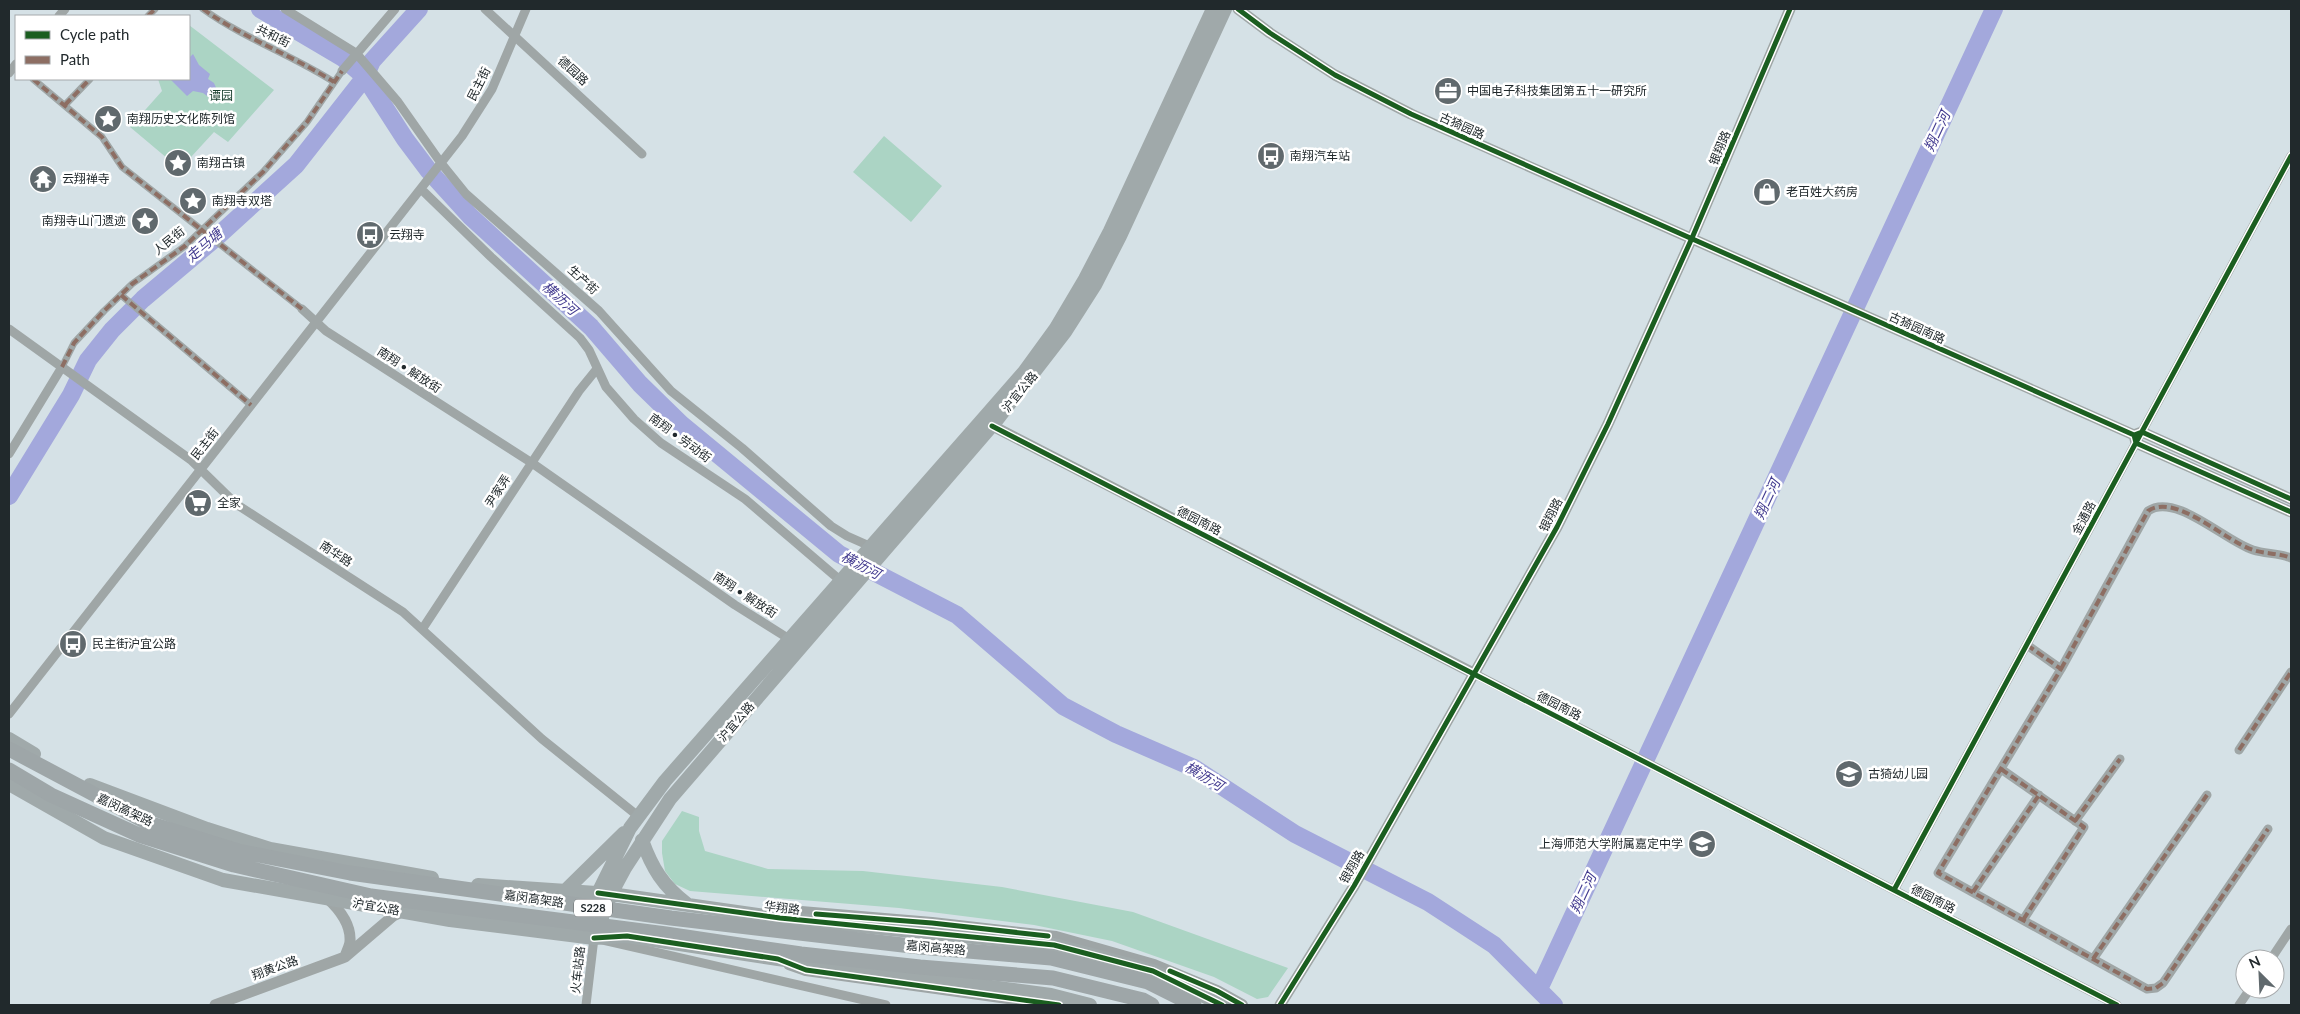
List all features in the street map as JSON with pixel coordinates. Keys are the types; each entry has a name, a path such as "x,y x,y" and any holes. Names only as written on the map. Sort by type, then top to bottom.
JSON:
{"highway":[{"name":"嘉闵高架路","path":"9,749 148,823 238,851 350,873 671,918 920,947 1051,958 1148,982 1194,1005"},
{"name":"嘉闵高架路","path":"9,770 51,795 140,835 234,865 371,896 666,934 801,954 920,967 1053,978 1143,1000 1152,1005"}],"main road":[{"name":"沪宜公路","path":"987,423 1057,327 1085,279 1110,231 1213,9"},
{"name":"沪宜公路","path":"605,893 670,799 849,578 873,554 987,423 1032,378 1065,333 1095,285 1120,236 1225,9"},
{"name":"沪宜公路","path":"9,784 104,838 223,880 450,920 594,938 605,893 630,828 638,816 665,782 796,643"},
{"path":"9,739 98,789 270,850 471,884 605,893"},
{"path":"566,890 630,828"},
{"path":"642,840 654,867 669,890 688,905"},
{"path":"572,934 605,893"},
{"name":"华翔路","path":"605,893 780,918 1054,945 1153,971 1222,1005"},
{"path":"780,918 801,912 932,923 1056,937 1154,965 1217,990 1242,1005"},
{"path":"594,938 626,936 778,959 1051,994 1090,1005"},
{"path":"778,959 806,970 1059,1005"}],"street":[{"name":"共和街","path":"203,9 235,29 287,54 334,82"},
{"name":"生产街","path":"285,9 353,57 364,62 398,102 441,163 466,194 599,311 672,391 742,448 831,526 873,554"},
{"name":"人民街","path":"9,454 48,392 74,343 132,284 180,250 276,158 307,122 353,57 395,9"},
{"name":"德园路","path":"485,9 642,154"},
{"name":"民主街","path":"9,714 471,123 486,99 526,9"},
{"name":"古猗园路","path":"1238,9 1287,45 1363,90 1459,136 1692,238"},
{"name":"银翔路","path":"1280,1005 1354,886 1557,527 1608,424 1692,238 1790,9"},
{"name":"南翔 • 解放街","path":"34,80 102,138 122,167 302,309 334,337 532,463 735,605 796,643"},
{"path":"65,106 89,80"},
{"name":"金通路","path":"1894,890 2137,437 2291,156"},
{"name":"南翔 • 劳动街","path":"421,189 491,257 580,338 589,350 596,370 612,396 646,430 672,451 738,494 849,578"},
{"name":"古猗园南路","path":"1692,238 2137,437 2291,499"},
{"path":"121,295 251,405"},
{"name":"南华路","path":"9,328 62,367 89,384 201,469 236,504 393,605 423,628 542,739 638,816"},
{"name":"尹家弄","path":"423,628 579,391 596,370"},
{"name":"德园南路","path":"987,423 2118,1005"},
{"name":"古猗园南路","path":"2137,437 2291,512"},
{"path":"2268,830 2163,983 2156,988 2147,989 1938,873 2061,669 2148,511 2156,506 2173,507 2253,550 2291,558"},
{"path":"2026,645 2061,669"},
{"path":"2239,750 2291,672"},
{"path":"2075,821 2120,759"},
{"path":"2001,769 2084,827 2022,920"},
{"path":"2093,959 2206,795"},
{"path":"1973,892 2039,796"},
{"path":"327,898 341,911 348,930 350,941 345,957"},
{"path":"345,957 388,920 402,912"},
{"path":"2278,949 2291,929"},
{"path":"594,938 886,1005"},
{"name":"火车站路","path":"586,1005 594,938"},
{"name":"翔黄公路","path":"215,1005 345,957"}],"green space":[{"name":"谭园","path":"190,26 274,90 228,142 214,132 180,169 130,127 162,91 158,80 190,80"},
{"path":"884,136 942,186 911,222 853,172"},
{"path":"682,811 699,817 699,831 705,851 768,869 863,871 1002,887 1133,912 1288,968 1268,997 1257,999 1214,977 1112,941 1034,925 899,908 690,891 675,884 665,871 662,853 662,841"}],"water":[{"path":"193,54 199,65 210,74 208,79 214,83 217,90 210,98 203,93 193,91 187,96 171,80 190,80 190,57"}],"waterway":[{"name":"横沥河","path":"260,9 343,58 365,77 405,139 429,171 470,216 591,327 640,384 681,424 839,554 957,615 1063,706 1116,734 1194,768 1295,834 1428,902 1494,945 1554,1005"},
{"name":"走马塘","path":"9,496 71,395 88,360 112,330 143,299 219,235 296,165 365,77 372,61 419,9"},
{"name":"翔二河","path":"1539,989 1994,9"}],"marked path":[{"path":"149,15 155,9"},
{"path":"203,9 234,29 334,82"},
{"path":"62,367 74,343 104,311 132,284 185,246 263,172 307,122 342,71"},
{"path":"34,80 102,137 122,167 302,309"},
{"path":"65,105 89,80"},
{"path":"121,295 251,405"},
{"path":"2061,669 2148,511 2159,507 2172,508 2200,520 2253,550 2291,558"},
{"path":"2027,645 2061,669 1938,873 2147,989 2156,988 2163,983 2268,829"},
{"path":"2239,750 2291,672"},
{"path":"2075,821 2120,759"},
{"path":"2001,769 2084,827 2023,920"},
{"path":"1973,892 2039,795"},
{"path":"2093,959 2207,795"}],"cycle path":[{"path":"1238,9 1270,33 1335,75 1411,114 2134,435 2142,432 2291,499"},
{"path":"1280,1005 1354,886 1557,527 1608,424 1692,238 1790,9"},
{"path":"1894,890 2291,156"},
{"path":"992,426 2117,1005"},
{"path":"2134,435 2136,443 2291,512"},
{"path":"598,893 780,918 1054,945 1153,971 1222,1005"},
{"path":"816,914 932,923 1048,936"},
{"path":"594,938 627,936 778,959 806,970 1059,1005"},
{"path":"1170,971 1217,991 1242,1005"}],"place":[{"name":"中国电子科技集团第五十一研究所","path":"1448,91"},
{"name":"南翔历史文化陈列馆","path":"108,119"},
{"name":"南翔汽车站","path":"1271,156"},
{"name":"南翔古镇","path":"178,163"},
{"name":"云翔禅寺","path":"43,179"},
{"name":"老百姓大药房","path":"1767,192"},
{"name":"南翔寺双塔","path":"193,201"},
{"name":"南翔寺山门遗迹","path":"145,221"},
{"name":"云翔寺","path":"370,235"},
{"name":"全家","path":"198,503"},
{"name":"民主街沪宜公路","path":"73,644"},
{"name":"古猗幼儿园","path":"1849,774"},
{"name":"上海师范大学附属嘉定中学","path":"1702,844"}]}
